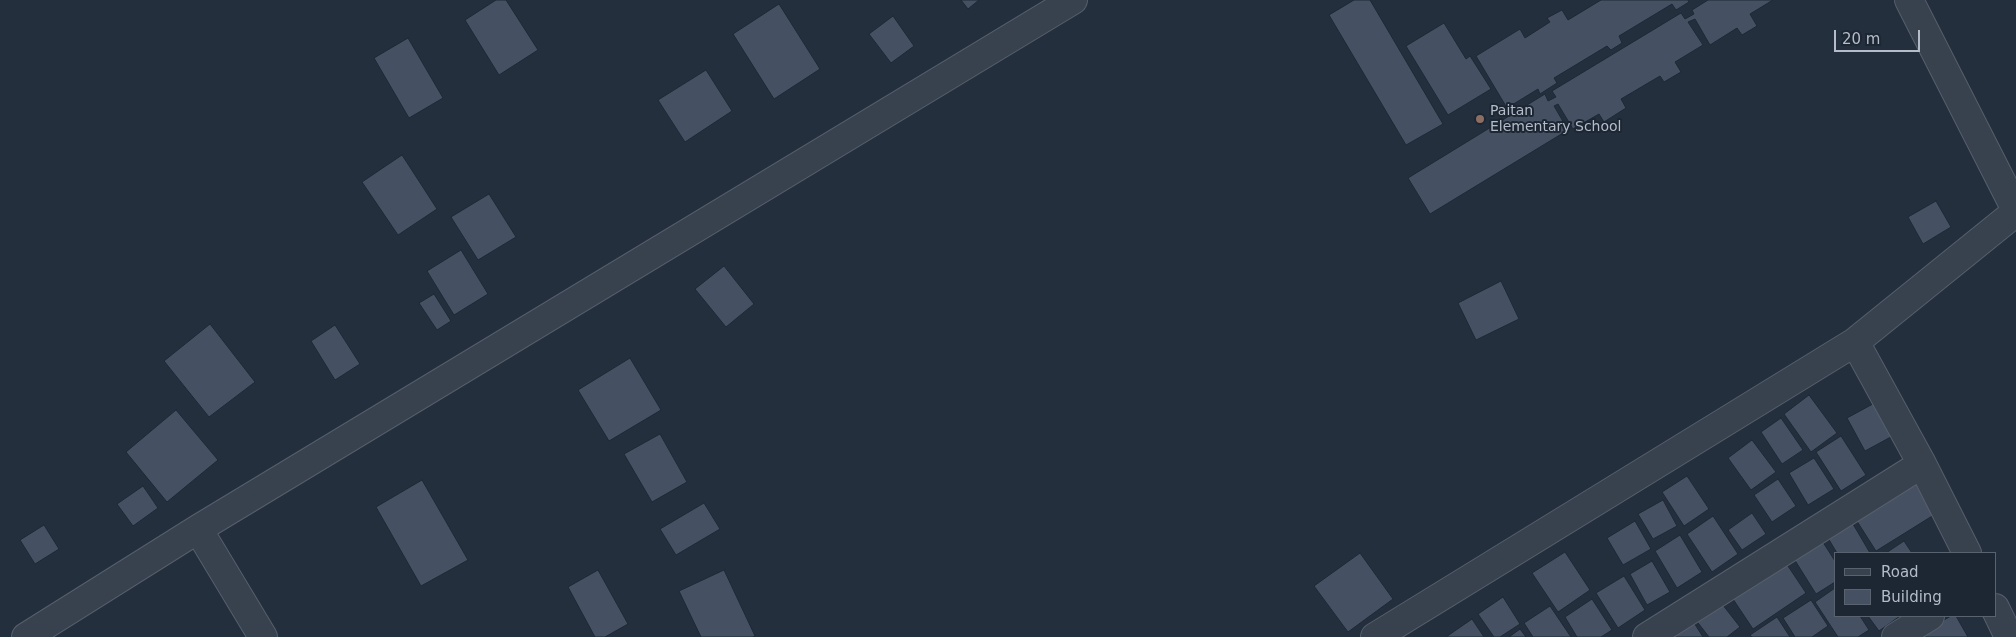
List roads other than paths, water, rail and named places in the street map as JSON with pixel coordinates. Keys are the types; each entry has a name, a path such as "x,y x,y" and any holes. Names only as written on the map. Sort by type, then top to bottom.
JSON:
{"street":[{"path":"26,637 198,528 1073,0"},
{"path":"1375,637 1855,342 2016,211 1909,0"},
{"path":"1855,342 1922,464 1966,552"},
{"path":"1647,637 1922,464"},
{"path":"198,528 263,637"},
{"path":"1996,610 2009,637"},
{"path":"1896,637 1928,617"}],"place":[{"name":"Paitan Elementary School","path":"1480,119"}]}
